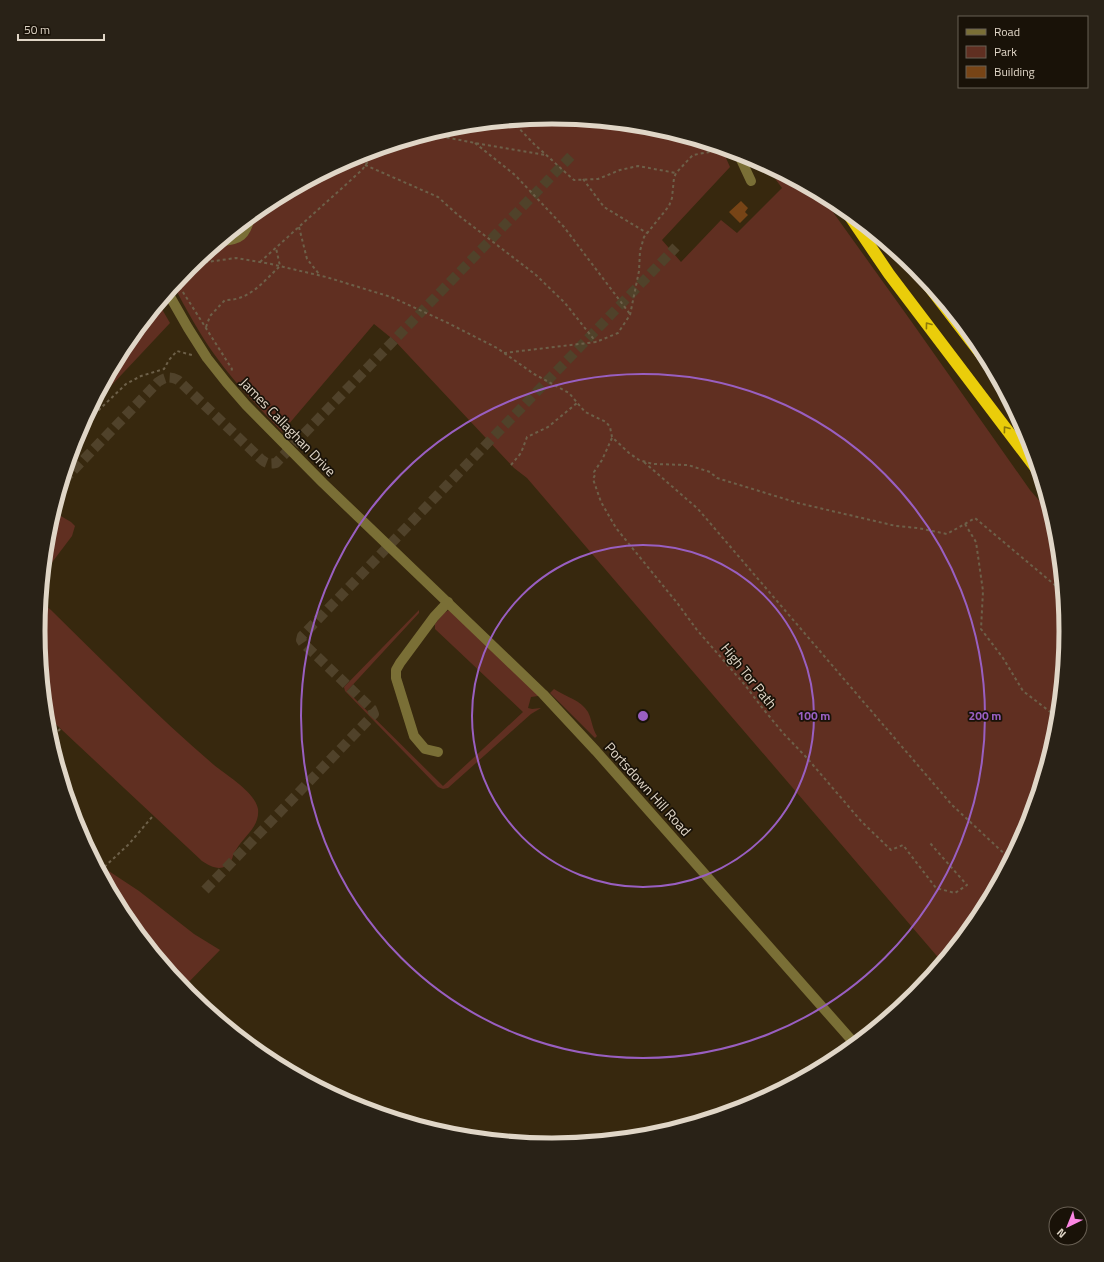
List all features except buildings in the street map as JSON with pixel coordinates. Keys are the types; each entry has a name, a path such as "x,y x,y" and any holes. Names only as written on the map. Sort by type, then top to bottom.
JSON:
{"highway":[{"path":"856,225 889,274 1028,458"}],"street":[{"path":"742,162 752,181"},
{"path":"231,239 243,235 248,225"},
{"name":"James Callaghan Drive","path":"171,298 207,358 226,382 285,445 408,564"},
{"name":"Portsdown Hill Road","path":"408,564 543,694 851,1040"},
{"path":"438,752 425,749 414,736 400,694 396,674 400,663 434,617 448,602"}],"path":[{"path":"516,125 534,145 574,180 598,179 620,170 638,166 676,173"},
{"path":"441,137 475,144 547,155"},
{"path":"475,144 515,175 564,227 630,314"},
{"path":"504,353 596,342 618,333 630,314 639,271 641,243 647,233 669,206 672,198 676,173 693,155 715,151"},
{"path":"260,262 362,170 370,158"},
{"path":"365,165 438,197 458,215 536,275 565,303 596,342"},
{"path":"583,180 604,207 647,233"},
{"path":"299,227 307,259 320,275"},
{"path":"276,248 280,266"},
{"path":"204,262 236,258 260,262 320,275 391,297 446,322 497,348 534,374 569,393 585,412 606,422 610,427 612,437 629,453 644,462 698,509 952,805 1007,856"},
{"path":"206,327 210,316 225,300 234,301 254,292 280,266"},
{"path":"180,287 232,369 226,382"},
{"path":"94,415 126,384 141,376 164,369 169,360 177,351 207,358"},
{"path":"511,465 522,453 527,437 548,427 577,403"},
{"name":"High Tor Path","path":"612,437 602,460 594,472 595,475 593,479 601,502 616,528 678,604 697,630 746,685 780,730 807,758 861,822 891,850 903,845 936,888 955,892 967,885 930,844"},
{"path":"644,462 653,464 688,465 710,472 718,478 798,503 896,526 918,528 947,534 975,518 1057,587"},
{"path":"965,524 976,542 983,591 981,629 1003,658 1023,691 1052,713"},
{"path":"56,734 62,727"},
{"path":"104,867 129,844 152,817"}],"green space":[{"path":"552,124 618,128 683,141 729,156 726,158 730,167 662,240 681,262 721,220 737,233 782,188 772,174 828,206 1030,490 1043,505 1055,565 1059,631 1058,664 1055,697 1042,762 1032,794 1007,855 974,913 939,958 527,478 514,468 395,341 374,324 282,432 222,365 208,346 177,291 193,272 218,250 270,209 328,176 389,151 421,141 486,128"},
{"path":"161,308 170,323 105,393 130,349"},
{"path":"59,515 75,526 72,536 49,567"},
{"path":"46,606 172,727 214,765 252,796 258,809 257,821 235,851 232,860 228,865 221,868 213,867 202,861 54,722 49,697 46,664"},
{"path":"419,610 419,613 347,691 443,786 523,712 435,629 435,624 444,613 449,610 538,694 538,696 531,697 528,708 541,708 531,714 448,788 443,789 438,787 345,691 344,687"},
{"path":"554,689 581,704 585,708 597,736 595,738 550,693"},
{"path":"104,868 139,891 194,934 220,950 187,984 150,940 130,913"}],"tunnel":[{"path":"70,473 158,382 167,378 178,380 262,460 272,464 276,463 574,153"},
{"path":"205,890 374,714 372,709 303,643 301,640 302,636 676,247"}]}
